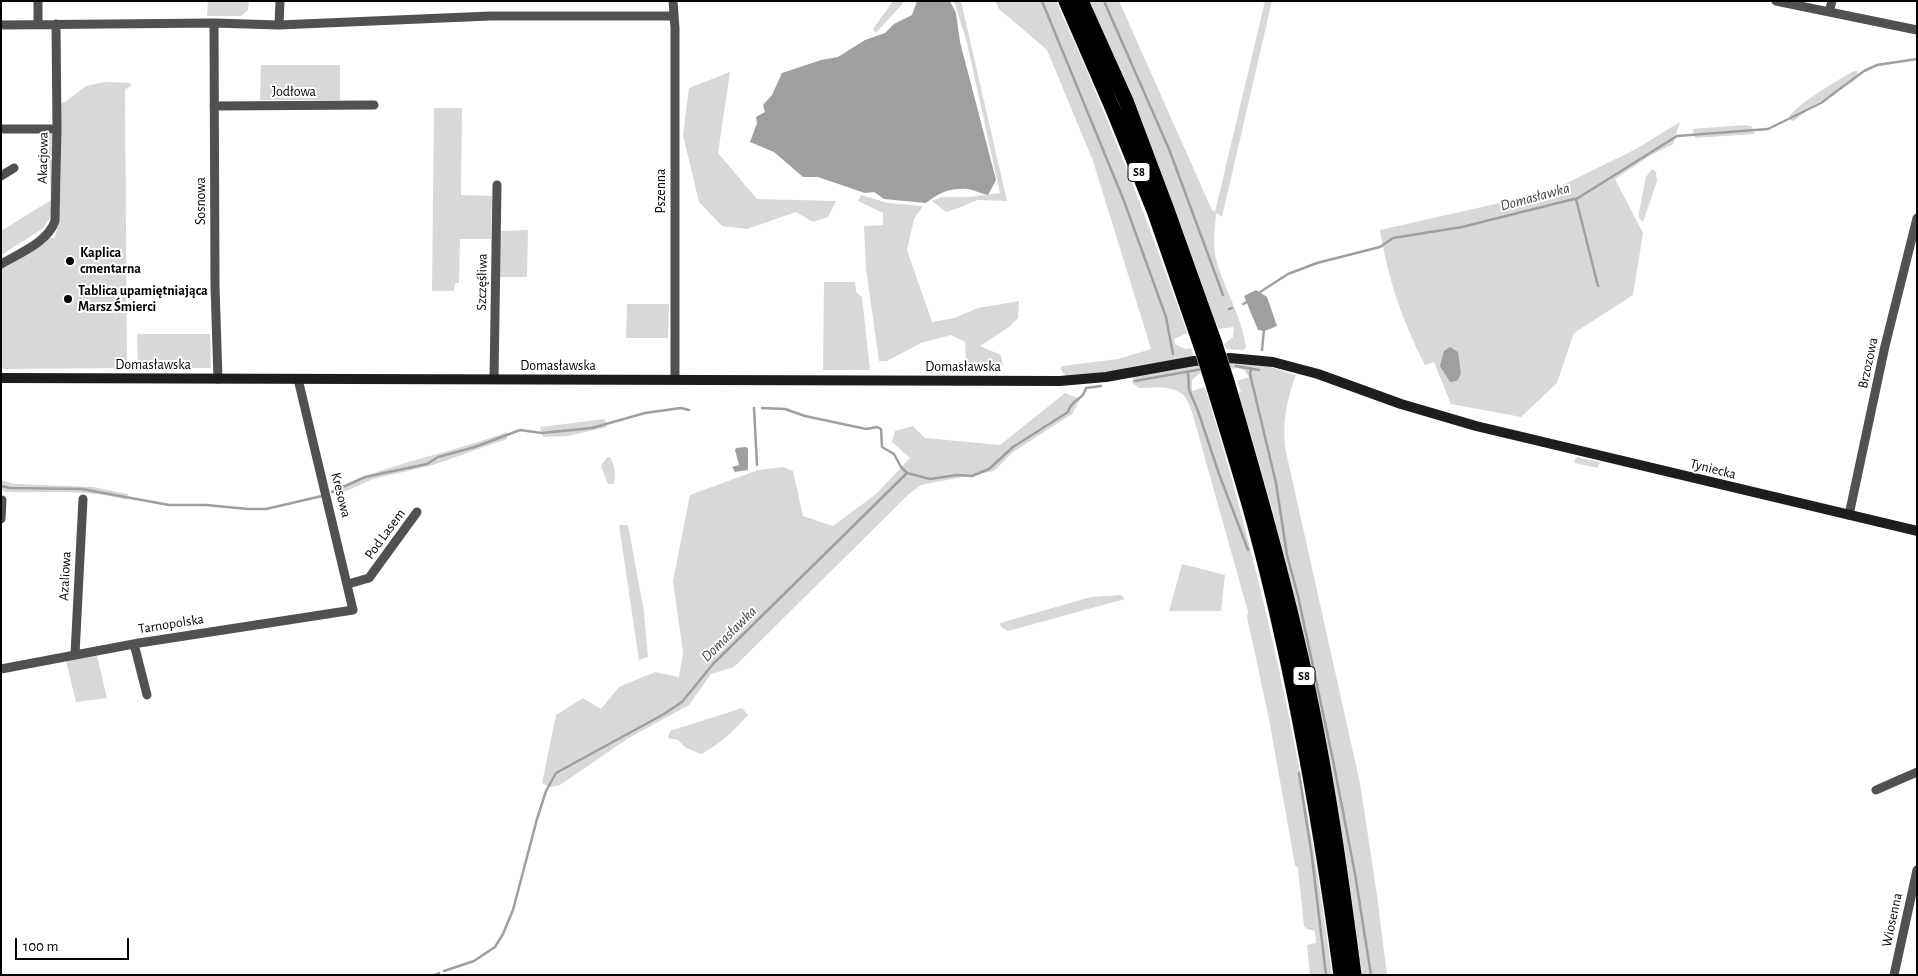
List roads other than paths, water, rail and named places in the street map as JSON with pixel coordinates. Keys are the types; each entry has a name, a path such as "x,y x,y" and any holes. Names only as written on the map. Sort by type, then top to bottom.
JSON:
{"highway":[{"name":"S8","path":"1066,1 1112,107 1208,345"},
{"name":"S8","path":"1081,1 1126,101 1167,210 1220,383 1264,510 1301,658 1325,779 1354,975"},
{"name":"S8","path":"1220,383 1288,662 1329,885 1341,975"}],"street":[{"path":"38,1 38,24"},
{"path":"279,25 280,1"},
{"name":"Pszenna","path":"673,1 675,380"},
{"path":"1776,1 1917,30"},
{"path":"1828,12 1832,1"},
{"path":"1,24 214,23 300,25 471,16 673,16"},
{"name":"Sosnowa","path":"214,23 215,286 218,378"},
{"name":"Akacjowa","path":"1,264 43,238 54,224 57,208 58,129 56,24"},
{"name":"Jodłowa","path":"214,106 374,105"},
{"path":"1,129 58,129"},
{"path":"1,176 14,168"},
{"name":"Szczęśliwa","path":"494,379 496,185"},
{"name":"Brzozowa","path":"1849,516 1885,346 1917,218"},
{"name":"Domasławska","path":"1,378 1060,381 1115,376 1194,361 1230,358 1273,362 1318,374 1401,404 1504,432"},
{"name":"Kresowa","path":"298,379 348,584 353,610 346,612"},
{"name":"Tyniecka","path":"1504,432 1917,532"},
{"name":"Azaliowa","path":"75,654 82,499"},
{"path":"1,519 2,500"},
{"name":"Pod Lasem","path":"348,584 369,578 417,512"},
{"name":"Tarnopolska","path":"1,669 134,644 346,612"},
{"path":"134,644 147,695"},
{"path":"1876,790 1917,772"},
{"name":"Wiosenna","path":"1894,975 1917,870"}],"waterway":[{"path":"1042,1 1124,201 1166,317 1173,354"},
{"path":"1104,1 1169,149 1223,295"},
{"name":"Domasławka","path":"1257,294 1288,274 1317,263 1380,247 1393,238 1462,227 1578,198 1677,136 1768,129 1821,103 1864,71 1877,65 1917,59"},
{"path":"1576,199 1598,286"},
{"path":"1243,304 1247,302"},
{"name":"Domasławka","path":"1262,350 1264,329"},
{"name":"Domasławka","path":"1236,366 1259,370"},
{"path":"1251,368 1250,374 1276,483 1287,555 1298,596 1333,760 1355,874 1371,975"},
{"name":"Domasławka","path":"1135,381 1202,369"},
{"path":"1188,372 1189,390 1248,550"},
{"name":"Domasławka","path":"444,971 474,961 495,947 503,934 513,910 546,791 556,773 664,714 682,702 713,664 907,473 930,479 957,475 972,476 989,469 1013,447 1068,412 1072,404 1085,392 1086,388 1101,386"},
{"path":"332,492 365,477 427,464 438,457 475,447 520,430 542,433 592,428 645,413 681,408 689,410"},
{"path":"754,408 757,465"},
{"path":"762,408 785,409 805,416 866,429 877,427 881,429 882,447 894,454 901,467 907,473"},
{"path":"1,486 10,488 82,489 169,505 206,505 248,509 266,509 322,496"},
{"path":"1299,773 1312,857 1326,975"},
{"name":"Domasławka","path":"435,975 439,973"}],"place":[{"name":"Kaplica cmentarna","path":"70,261"},
{"name":"Tablica upamiętniająca Marsz Śmierci","path":"68,299"}]}
